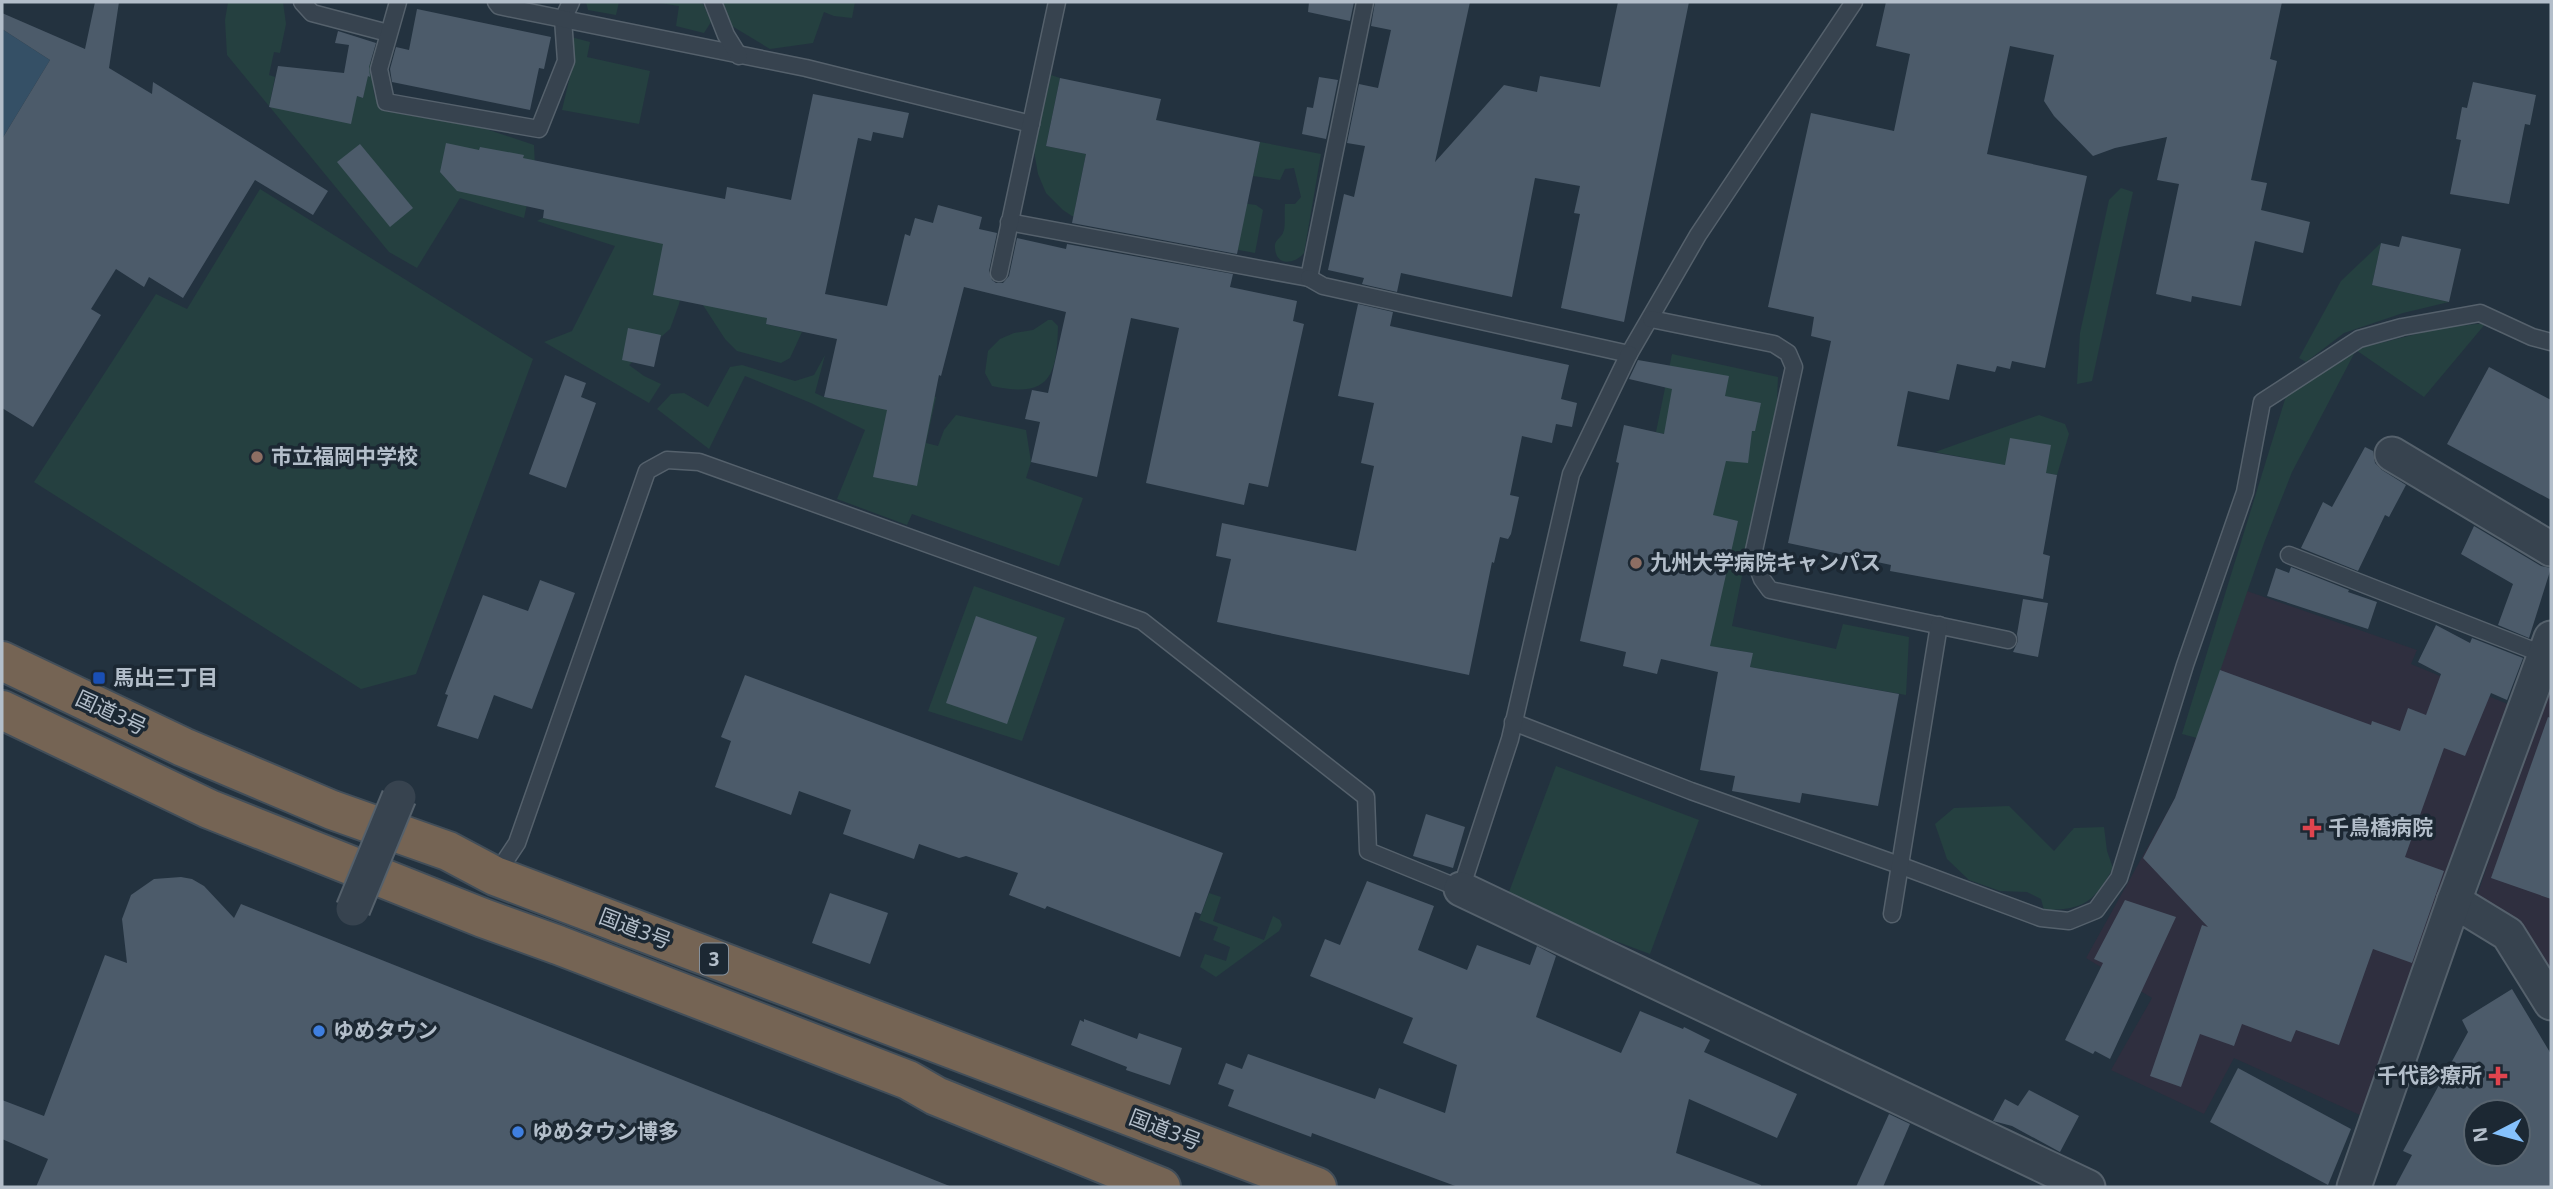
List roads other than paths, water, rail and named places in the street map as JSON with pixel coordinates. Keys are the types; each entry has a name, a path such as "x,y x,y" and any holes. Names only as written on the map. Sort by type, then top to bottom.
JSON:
{"highway":[{"name":"国道3号","path":"2,661 183,747 332,810 448,851 495,876 1317,1187"},
{"name":"国道3号","path":"2,709 209,809 483,918 908,1080 936,1096 1161,1187"}],"street":[{"path":"2392,453 2551,548"},
{"path":"2354,1187 2454,901 2548,647"},
{"path":"353,909 399,797"},
{"path":"1461,888 2088,1187"},
{"path":"2454,901 2508,934 2551,1003"}],"lane":[{"path":"302,2 312,13 388,33"},
{"path":"398,2 379,69 386,102 540,129 566,61 563,19 571,2"},
{"path":"496,2 499,6 806,68 1031,124"},
{"path":"713,2 726,35 739,55"},
{"path":"999,273 1057,2"},
{"path":"1309,278 1365,2"},
{"path":"495,876 517,843 647,471 667,460 699,462 1142,621 1366,797 1368,851 1461,888 1510,739 1571,474 1629,354 1698,235 1854,2"},
{"path":"1009,222 1309,278 1323,286 1629,354"},
{"path":"1513,722 1691,791 2041,918 2069,921 2096,910 2119,877 2185,665 2245,492 2262,402 2359,340 2402,327 2480,313 2532,337 2551,342"},
{"path":"1651,319 1774,344 1788,354 1794,367 1753,555 1762,579 1770,590 2008,640"},
{"path":"2289,555 2548,647"},
{"path":"1892,914 1939,625"}],"place":[{"name":"市立福岡中学校","path":"257,457"},
{"name":"九州大学病院キャンパス","path":"1636,563"},
{"name":"馬出三丁目","path":"99,678"},
{"name":"千鳥橋病院","path":"2312,828"},
{"name":"ゆめタウン","path":"319,1031"},
{"name":"千代診療所","path":"2498,1076"},
{"name":"ゆめタウン博多","path":"518,1132"}]}
